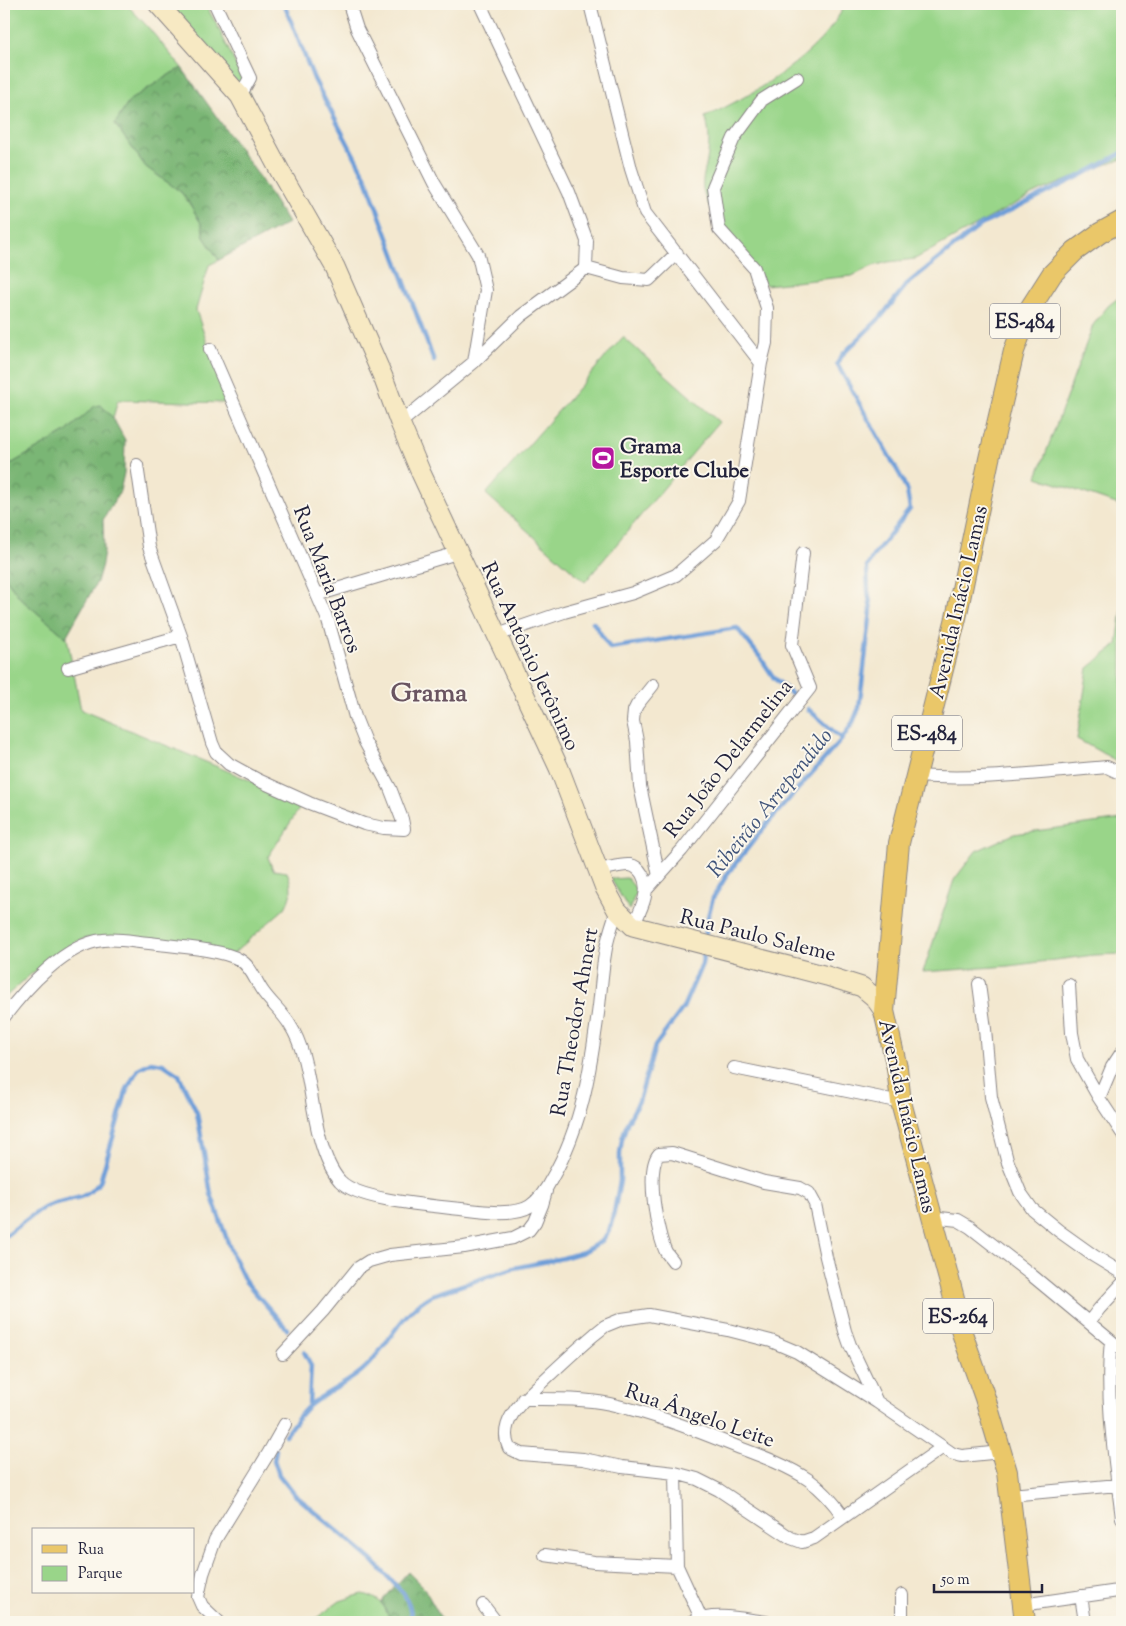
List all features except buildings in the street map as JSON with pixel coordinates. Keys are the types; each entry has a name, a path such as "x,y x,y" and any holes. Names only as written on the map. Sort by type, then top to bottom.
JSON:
{"main road":[{"name":"Rua Antônio Jerônimo","path":"158,4 240,96 281,173 335,267 457,553 559,768 605,888 617,910"},
{"name":"Avenida Inácio Lamas","path":"1024,1614 1007,1472 962,1333 931,1217 901,1102 884,1011 899,843 956,618 989,459 1014,351 1028,310 1052,274 1074,251 1122,221"},
{"path":"617,910 633,926"},
{"name":"Rua Paulo Saleme","path":"633,926 827,976 862,987 874,997 884,1011"}],"street":[{"path":"215,4 250,78 240,96"},
{"path":"349,4 357,29 434,183 478,255 486,290 474,362"},
{"path":"480,4 569,192 587,241 586,268"},
{"path":"590,4 631,169 645,213 761,363"},
{"path":"497,635 564,612 633,592 676,575 716,540 739,501 761,363 766,343 767,308 754,268 719,229 713,187 734,138 762,100 797,78"},
{"path":"586,268 623,278 649,280 676,252"},
{"path":"400,423 474,362 521,316 586,268"},
{"name":"Rua Maria Barros","path":"137,465 149,547 180,636 212,743 222,759 258,780 309,803 364,824 404,829 390,788 365,742 355,717 328,620 210,349"},
{"path":"317,595 457,553"},
{"name":"Rua João Delarmelina","path":"646,890 682,850 810,688 792,645 802,553"},
{"path":"68,668 180,636"},
{"path":"653,685 637,705 632,721 636,741 640,786 659,876"},
{"path":"916,776 938,778 994,777 1108,767 1122,774"},
{"path":"598,870 624,866 636,867 645,879 645,898 633,926"},
{"name":"Rua Theodor Ahnert","path":"4,1017 48,968 84,945 101,940 109,939 190,948 238,959 254,976 263,992 290,1024 300,1044 308,1076 314,1114 322,1143 335,1174 345,1186 367,1195 390,1200 485,1212 520,1211 530,1206 547,1187 573,1135 586,1089 600,1002 605,953 617,910"},
{"path":"979,984 991,1097 1007,1160 1020,1192 1032,1209 1059,1231 1122,1273"},
{"path":"1069,985 1072,1033 1077,1059 1122,1133"},
{"path":"1100,1098 1112,1067 1122,1052"},
{"path":"734,1068 901,1102"},
{"path":"673,1261 667,1253 663,1241 654,1203 652,1185 654,1160 659,1154 672,1153 764,1182 804,1189 811,1196 815,1204 828,1266 850,1345 877,1402"},
{"path":"283,1354 323,1311 358,1268 369,1261 390,1255 464,1247 513,1238 529,1230 535,1222 547,1187"},
{"path":"931,1217 958,1220 1028,1273 1122,1350"},
{"path":"1089,1322 1122,1284"},
{"path":"943,1447 814,1538 802,1542 791,1538 709,1484 675,1473 622,1467 583,1459 513,1452 509,1448 506,1431 514,1412 523,1399 605,1326 622,1318 642,1315 728,1330 780,1344 797,1352 877,1402 943,1447 953,1454 962,1456 1001,1452"},
{"path":"1111,1341 1110,1408 1122,1518"},
{"name":"Rua Ângelo Leite","path":"523,1399 573,1399 610,1404 710,1435 801,1475 828,1497 843,1516"},
{"path":"219,1622 202,1606 198,1597 203,1574 215,1540 264,1462 285,1424"},
{"path":"675,1473 677,1566 697,1620 730,1616 766,1622"},
{"path":"1009,1495 1118,1485"},
{"path":"545,1555 594,1562 677,1566"},
{"path":"1024,1614 1081,1596 1122,1589"},
{"path":"902,1595 902,1622"},
{"path":"1081,1596 1085,1622"},
{"path":"483,1605 496,1622"}],"green space":[{"path":"4,4 126,4 182,68 130,100 115,124 146,167 181,192 202,225 204,237 219,260 209,265 196,310 227,403 118,400 113,418 101,405 95,406 66,432 4,468"},
{"path":"163,4 205,4 253,101"},
{"path":"845,4 1122,4 1122,159 1033,194 915,259 873,266 852,276 766,285 720,224 706,199 703,183 709,142 705,117 765,85 804,56 821,40 835,22"},
{"path":"182,68 256,172 288,223 219,260 204,237 202,225 181,192 146,167 115,124 130,100"},
{"path":"1122,295 1122,506 1037,477 1093,325 1108,306"},
{"name":"Grama Esporte Clube","path":"623,337 719,422 585,582 486,494"},
{"path":"101,405 113,418 125,440 124,473 120,491 103,520 104,551 97,582 67,638 21,599 4,576 4,468 66,432 95,406"},
{"path":"4,576 21,599 67,638 81,710 302,802 268,857 273,870 287,872 291,886 285,908 233,954 144,942 86,938 76,942 30,975 4,998"},
{"path":"1122,609 1122,764 1077,739 1088,668 1117,645"},
{"path":"1122,819 1122,954 1094,955 1009,966 923,972 954,880 976,851 1014,834"},
{"path":"627,878 637,890 629,910 611,879"},
{"path":"408,1572 424,1588 443,1622 391,1622 381,1602"},
{"path":"362,1594 373,1597 381,1603 391,1622 311,1622 340,1601"}],"waterway":[{"path":"284,4 314,79 365,176 434,361"},
{"name":"Ribeirão Arrependido","path":"705,940 707,920 713,898 728,873 766,825 842,739 853,722 859,708 871,610 867,567 873,556 910,509 907,491 901,477 837,364 843,354 881,317 907,284 981,225 1122,153"},
{"path":"593,622 610,648 737,628 774,678 795,697"},
{"path":"808,709 842,739"},
{"name":"Ribeirão Arrependido","path":"285,1435 310,1405 361,1372 412,1309 432,1295 514,1268 583,1252 602,1241 609,1231 613,1217 620,1181 622,1139 627,1123 639,1101 655,1046 683,1008 702,964 704,950"},
{"path":"4,1237 47,1206 83,1196 100,1182 127,1089 138,1069 151,1062 163,1064 179,1075 197,1113 211,1194 232,1254 245,1281 287,1329"},
{"path":"304,1352 311,1365 309,1405"},
{"name":"Ribeirão Arrependido","path":"276,1450 274,1460 279,1475 295,1495 372,1560 404,1594 413,1622"}],"place":[{"name":"Grama Esporte Clube","path":"603,458"}],"district":[{"name":"Grama","path":"429,692"}]}
